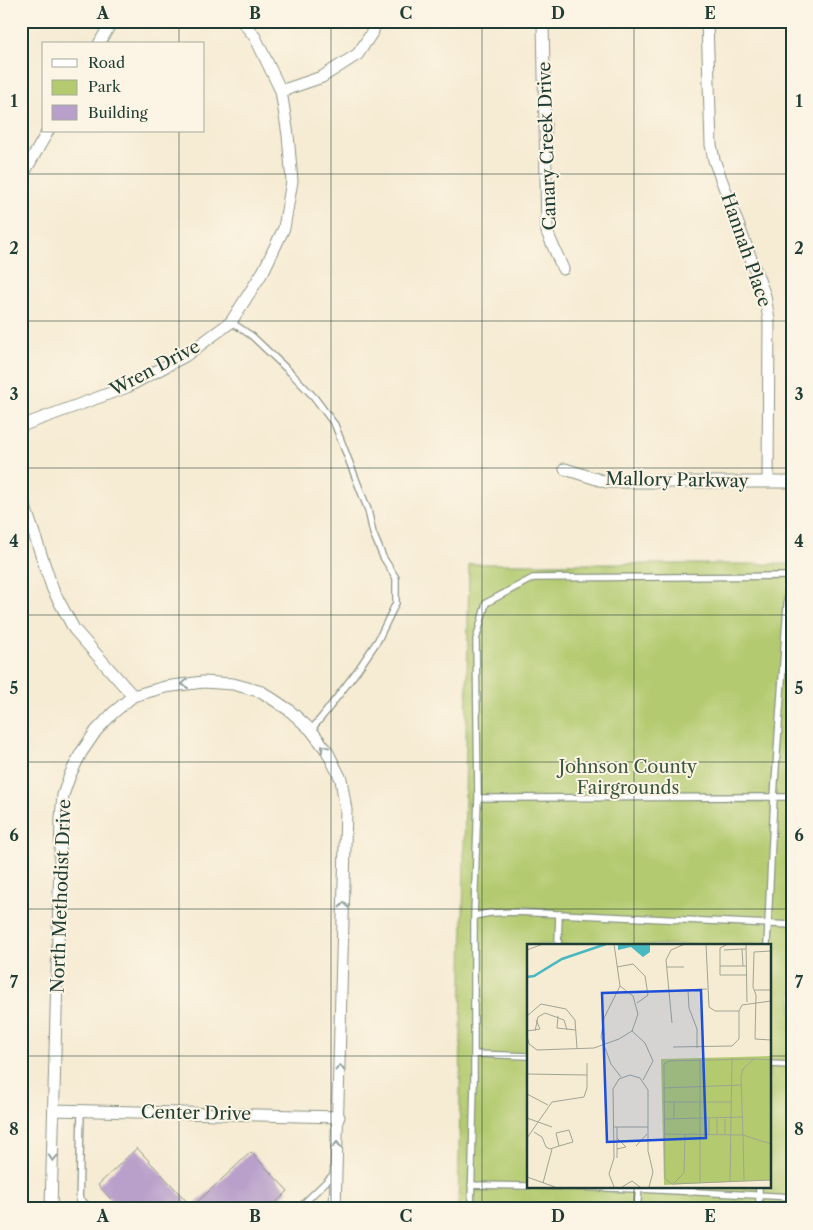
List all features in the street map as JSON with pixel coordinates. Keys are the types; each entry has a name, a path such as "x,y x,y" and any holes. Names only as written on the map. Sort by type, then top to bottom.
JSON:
{"street":[{"path":"100,42 112,21"},
{"name":"Wren Drive","path":"21,426 127,387 185,356 231,322 264,270 284,228 292,181 288,135 281,91 255,37 242,21"},
{"path":"281,91 322,76 358,54 373,31 375,21"},
{"name":"Canary Creek Drive","path":"543,21 547,232 563,269"},
{"name":"Hannah Place","path":"707,21 711,145 714,160 765,296 769,320 768,482"},
{"path":"21,178 47,132"},
{"name":"Mallory Parkway","path":"565,469 606,482 792,482"},
{"path":"21,495 53,590 74,629 133,696"},
{"name":"North Methodist Drive","path":"51,1209 63,795 77,760 96,731 113,712 133,696 165,687 203,682 233,684 262,692 289,710 311,730 326,751 341,779 346,810 335,1209"},
{"name":"Center Drive","path":"54,1110 339,1116"}],"lane":[{"path":"231,322 252,336 291,373 314,397 335,425 368,510 373,533 383,558 396,578 396,603 378,640 357,671 311,730"},
{"path":"471,1209 474,916 478,798 476,640 486,603 533,578 790,576 774,797 767,944"},
{"path":"478,798 792,797"},
{"path":"474,916 516,912 792,925"},
{"path":"558,944 559,914"},
{"path":"474,1054 527,1056"},
{"path":"770,1064 792,1065"},
{"path":"79,1209 81,1110"},
{"path":"298,1209 336,1172"},
{"path":"471,1185 527,1186"},
{"path":"615,1188 684,1189 792,1197"},
{"path":"759,1188 759,1209"},
{"path":"637,1209 639,1189"},
{"path":"79,1198 90,1209"}],"green space":[{"name":"Johnson County Fairgrounds","path":"469,564 792,564 792,1209 458,1209"}],"building":[{"path":"137,1148 192,1207 251,1152 288,1191 269,1209 120,1209 98,1185"}]}
